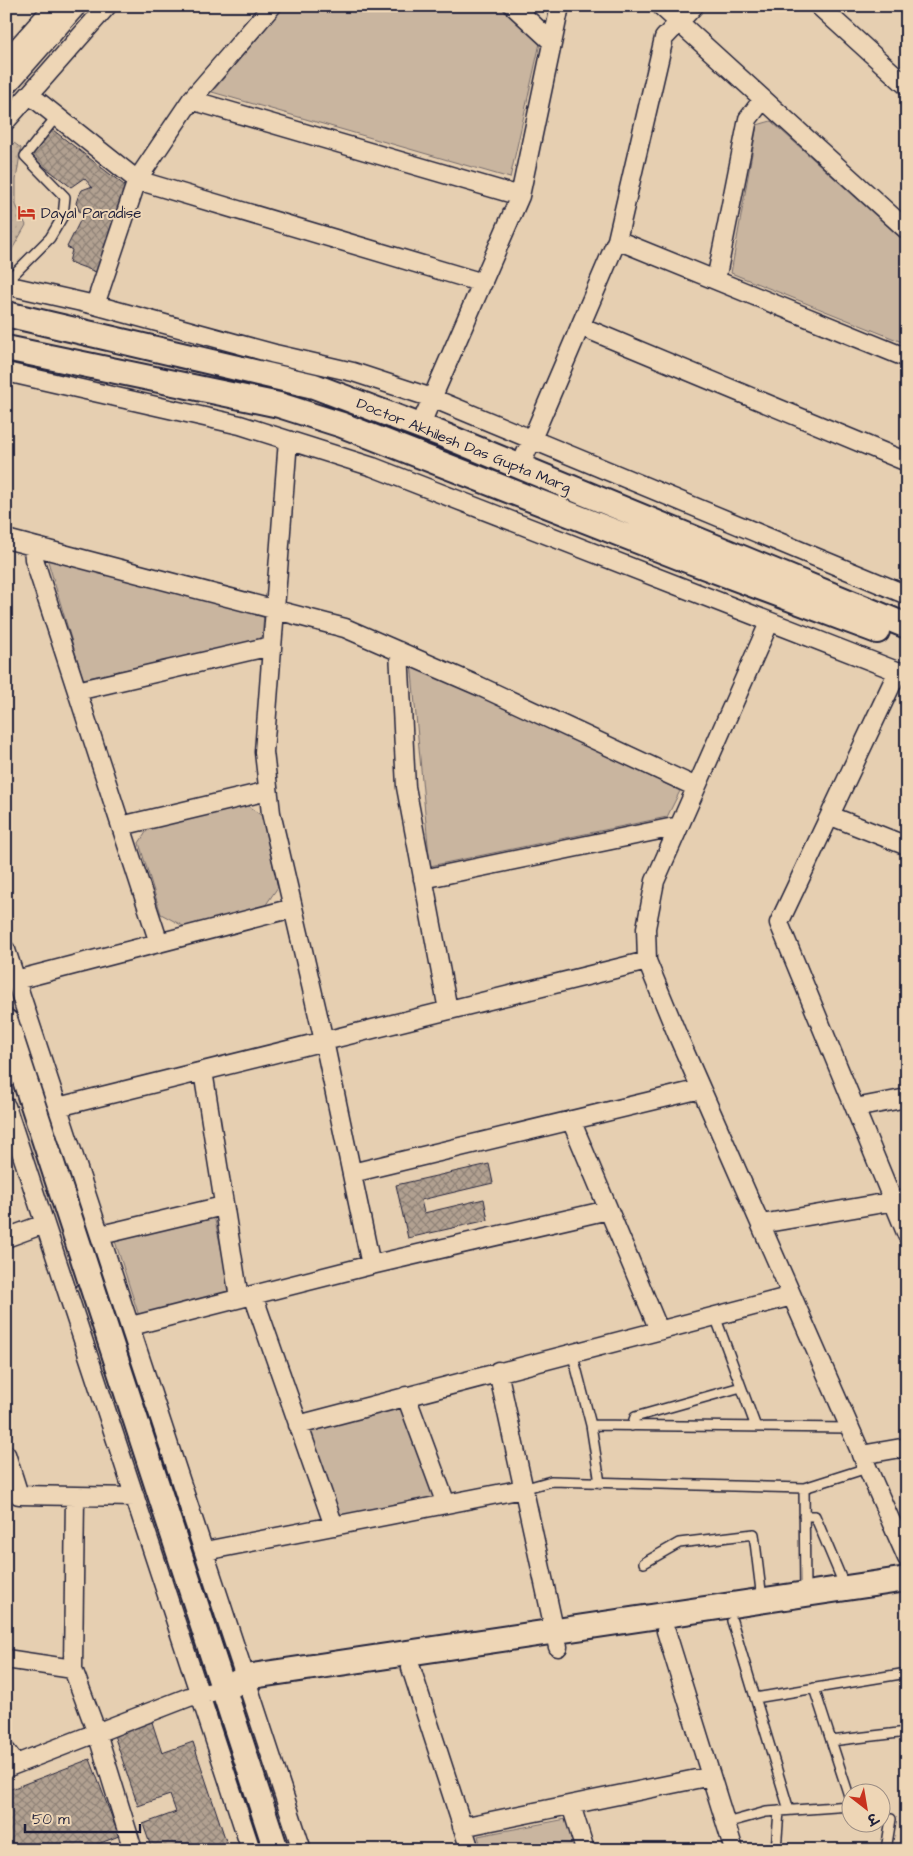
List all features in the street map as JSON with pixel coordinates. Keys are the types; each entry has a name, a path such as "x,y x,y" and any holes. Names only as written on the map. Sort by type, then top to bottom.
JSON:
{"street":[{"path":"6,60 54,6"},
{"path":"6,86 76,6"},
{"path":"6,121 108,6"},
{"path":"95,305 137,180 191,100 272,6"},
{"path":"513,6 552,42"},
{"path":"420,426 520,196 560,6"},
{"path":"661,6 907,230"},
{"path":"520,467 617,240 664,38 694,6"},
{"path":"819,6 907,86"},
{"path":"30,95 137,180 483,283"},
{"path":"716,280 748,119 763,99"},
{"path":"191,100 520,196"},
{"path":"617,240 907,358"},
{"path":"6,286 95,305 275,354 353,372 432,398 907,595"},
{"name":"Doctor Akhilesh Das Gupta Marg","path":"6,314 314,386 420,426 520,467 699,556 907,643"},
{"path":"580,326 907,462"},
{"name":"Doctor Akhilesh Das Gupta Marg","path":"6,348 279,405 342,425 699,556 907,626"},
{"path":"6,372 240,425 374,467 902,673 779,923 855,1108 900,1200 907,1235"},
{"path":"288,440 264,752 270,813 324,1041 371,1265"},
{"path":"6,539 345,628 479,686 696,787"},
{"path":"34,546 34,559 159,943"},
{"path":"676,586 699,556"},
{"path":"769,622 655,881 646,928 647,960 701,1089 907,1558"},
{"path":"77,691 271,646"},
{"path":"399,651 406,787 448,1010"},
{"path":"121,826 268,791"},
{"path":"830,816 907,846"},
{"path":"423,879 680,826"},
{"path":"16,980 293,908"},
{"path":"6,950 249,1684 302,1850"},
{"path":"58,1107 647,960"},
{"path":"6,1022 276,1850"},
{"path":"204,1071 223,1206 246,1296 298,1425 334,1526"},
{"path":"352,1173 701,1089"},
{"path":"855,1108 907,1098"},
{"path":"6,1106 251,1850"},
{"path":"571,1120 659,1330"},
{"path":"760,1224 900,1200"},
{"path":"101,1235 223,1206"},
{"path":"131,1326 371,1265 608,1210"},
{"path":"6,1238 44,1224"},
{"path":"298,1425 498,1371 792,1296"},
{"path":"498,1371 556,1640"},
{"path":"406,1396 446,1504"},
{"path":"864,1461 907,1447"},
{"path":"6,1454 19,1495 135,1497"},
{"path":"205,1551 523,1489"},
{"path":"75,1496 73,1669 96,1733 131,1849"},
{"path":"249,1684 411,1668 762,1601 907,1579"},
{"path":"9,1761 96,1733 189,1697 249,1684 556,1640 666,1631 907,1594"},
{"path":"666,1631 734,1850"},
{"path":"6,1659 73,1669"},
{"path":"411,1668 470,1850"},
{"path":"462,1827 712,1776"},
{"path":"572,1805 585,1850"}],"lane":[{"path":"6,282 50,238 63,216 65,197 25,156 56,117"},
{"path":"715,1316 756,1427"},
{"path":"572,1352 591,1425 600,1482"},
{"path":"632,1426 634,1417 741,1387"},
{"path":"591,1425 850,1428"},
{"path":"523,1489 552,1481 804,1488 864,1461"},
{"path":"804,1488 805,1595"},
{"path":"804,1516 815,1516 846,1588"},
{"path":"644,1563 679,1543 754,1534 762,1601"},
{"path":"732,1621 789,1810"},
{"path":"755,1698 907,1673"},
{"path":"814,1688 845,1784"},
{"path":"832,1741 907,1732"},
{"path":"726,1823 766,1812 840,1807"},
{"path":"776,1850 779,1811"},
{"path":"886,1850 891,1819"}],"shaded area":[{"path":"285,6 499,6 540,43 510,178 212,92"},
{"path":"771,121 907,244 907,344 731,273 757,125"},
{"path":"14,143 21,148 16,180 16,205 26,225 6,260 6,151"},
{"path":"47,558 264,613 262,640 83,679"},
{"path":"411,662 680,791 667,817 430,866"},
{"path":"244,803 262,816 278,887 265,906 185,927 161,914 139,843 150,826"},
{"path":"214,1216 231,1293 139,1316 114,1238"},
{"path":"403,1406 435,1501 341,1518 310,1432"},
{"path":"566,1819 576,1850 482,1850 478,1836"}],"building":[{"path":"53,130 124,185 125,189 99,273 69,262 72,250 67,247 84,213 79,211 76,203 78,197 82,190 90,187 93,188 84,178 71,187 30,156"},
{"path":"489,1164 493,1183 421,1200 424,1213 484,1199 488,1220 408,1238 396,1185"},
{"path":"152,1722 162,1753 193,1742 229,1850 152,1850 143,1824 176,1812 170,1795 138,1806 114,1735"},
{"path":"90,1759 119,1836 82,1850 6,1850 6,1791"}],"place":[{"name":"Dayal Paradise","path":"27,213"}]}
